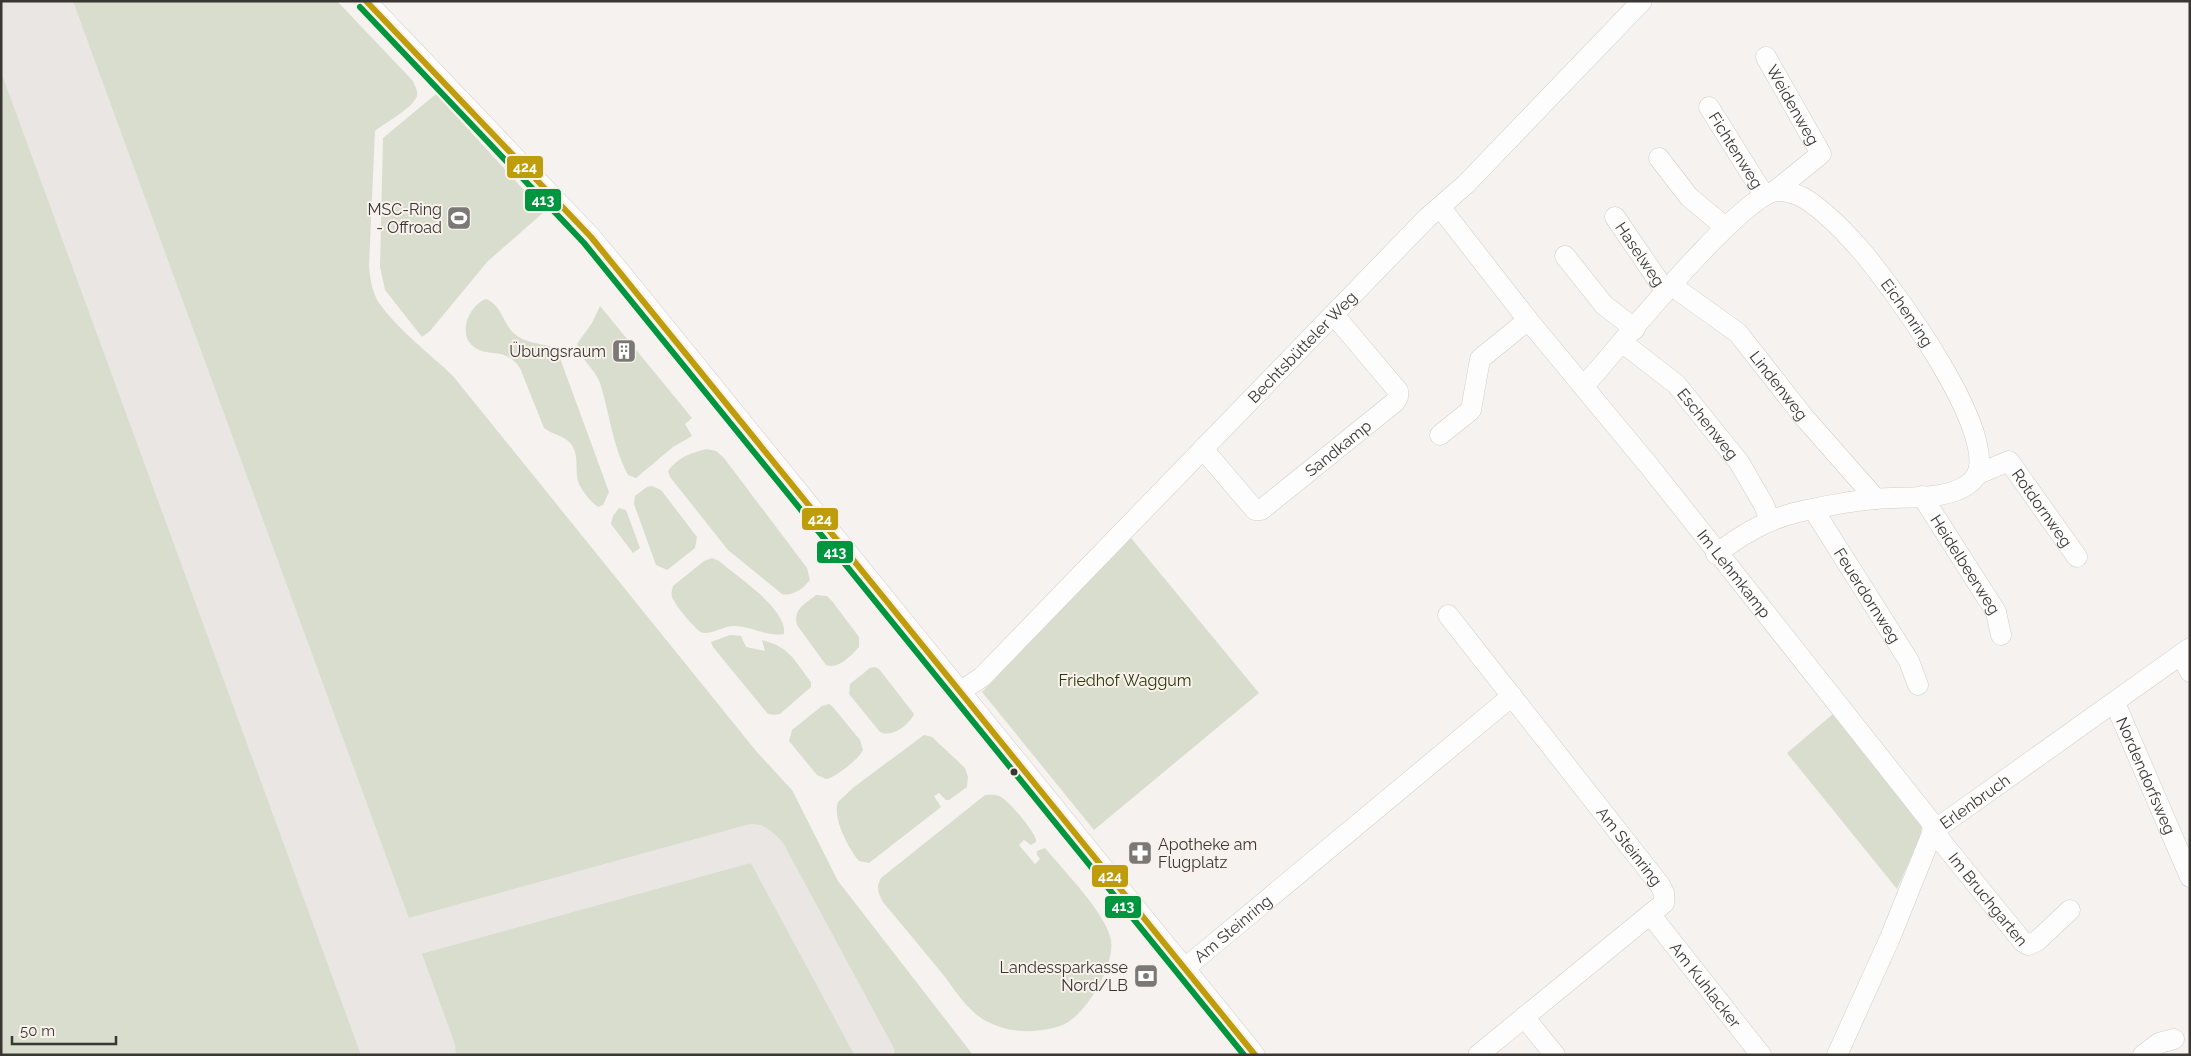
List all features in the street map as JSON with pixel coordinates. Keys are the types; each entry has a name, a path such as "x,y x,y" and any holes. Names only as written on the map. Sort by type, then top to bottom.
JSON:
{"street":[{"path":"366,1 591,237 912,630 1255,1055"},
{"name":"Bechtsbütteler Weg","path":"961,691 982,677 1334,314 1440,207 1466,184 1642,1"},
{"name":"Weidenweg","path":"1766,56 1821,154 1769,193"},
{"name":"Fichtenweg","path":"1709,107 1769,193"},
{"path":"1659,158 1689,197 1725,228"},
{"path":"1584,386 1725,228 1742,211 1769,193"},
{"name":"Eichenring","path":"1769,193 1797,194 1826,215 1859,248 1903,305 1924,337 1967,412 1979,454 1978,474"},
{"name":"Im Lehmkamp","path":"1440,207 1528,320 1584,386 1931,822 1933,831"},
{"name":"Haselweg","path":"1615,217 1669,289"},
{"name":"Eschenweg","path":"1565,256 1629,336 1676,384 1739,462 1764,505 1770,521"},
{"name":"Lindenweg","path":"1669,289 1738,334 1803,416 1876,499"},
{"name":"Sandkamp","path":"1203,449 1255,510 1261,510 1395,402 1398,397 1398,391 1334,314"},
{"path":"1440,435 1471,410 1480,359 1528,320"},
{"name":"Rotdornweg","path":"1978,474 2009,462 2076,557"},
{"path":"1716,554 1745,534 1770,521 1813,509 1876,499 1953,492 1964,488 1978,474"},
{"name":"Heidelbeerweg","path":"1922,496 1996,612 2001,635"},
{"name":"Feuerdornweg","path":"1813,509 1909,661 1918,685"},
{"name":"Am Steinring","path":"1448,615 1660,885 1664,893 1664,903 1478,1055"},
{"name":"Erlenbruch","path":"1837,1055 1890,938 1933,831 2115,703 2187,658"},
{"name":"Am Steinring","path":"1185,968 1512,696"},
{"name":"Nordendorfsweg","path":"2115,703 2190,877"},
{"name":"Im Bruchgarten","path":"1933,831 2023,942 2028,945 2037,941 2070,910"},
{"name":"Am Kuhlacker","path":"1650,914 1762,1055"},
{"path":"1524,1018 1555,1055"},
{"path":"2142,1055 2159,1043 2174,1039"}],"green space":[{"path":"1,1 337,1 413,81 417,92 414,101 405,110 375,131 369,266 373,290 379,303 405,332 453,376 756,751 792,790 838,881 973,1055 1,1055"},
{"name":"MSC-Ring - Offroad","path":"436,94 544,212 488,261 430,331 422,337 385,290 380,267 383,138"},
{"path":"486,299 496,306 516,335 527,341 557,350 609,492 603,505 598,507 587,497 581,488 578,479 576,455 571,444 544,428 520,368 508,357 502,354 479,350 468,341 466,327 471,313 480,302"},
{"path":"600,306 692,418 685,424 692,436 673,447 636,478 628,475 615,441 600,383 581,354 577,344 592,323"},
{"path":"707,449 716,451 724,458 807,568 810,580 798,591 786,595 782,594 728,550 670,477 668,471 680,459"},
{"path":"652,486 661,490 697,537 695,548 667,570 656,565 634,504 635,496 647,487"},
{"path":"619,508 626,510 640,548 633,553 611,524 613,516"},
{"name":"Friedhof Waggum","path":"1131,538 1259,693 1094,830 982,692"},
{"path":"712,558 719,561 748,584 770,604 783,624 784,634 771,634 734,626 703,633 691,623 672,597 673,586 704,561"},
{"path":"816,595 827,596 859,637 859,647 840,664 826,665 797,625 798,611"},
{"path":"730,635 741,636 746,647 765,651 762,640 779,646 791,655 811,682 811,687 780,714 768,714 713,647 711,642"},
{"path":"875,667 879,669 914,714 904,726 895,732 880,732 849,694 850,684 870,668"},
{"path":"829,704 860,740 863,750 847,767 826,779 817,775 789,741 792,730 822,706"},
{"path":"1833,714 1922,827 1920,837 1897,889 1787,753"},
{"path":"924,735 932,737 965,768 968,777 967,787 949,800 946,800 939,793 934,796 941,807 869,863 859,861 846,841 839,825 837,816 838,802 854,787"},
{"path":"985,795 999,796 1015,810 1036,839 1036,842 1031,845 1024,840 1019,845 1035,864 1040,859 1037,851 1045,848 1093,905 1101,917 1111,940 1111,951 1103,977 1088,1002 1070,1021 1051,1029 1013,1030 995,1025 980,1017 963,1001 879,895 878,887 881,878"}],"taxiway":[{"path":"371,948 752,843 757,844 767,853 876,1055"}],"runway":[{"path":"24,1 410,1055"}],"transit line":[{"name":"424","path":"366,1 591,237 1255,1055"},
{"name":"413","path":"360,7 584,243 1244,1055"}],"place":[{"name":"MSC-Ring - Offroad","path":"459,218"},
{"name":"Übungsraum","path":"624,351"},
{"name":"Apotheke am Flugplatz","path":"1140,853"},
{"name":"Landessparkasse Nord/LB","path":"1146,976"}]}
